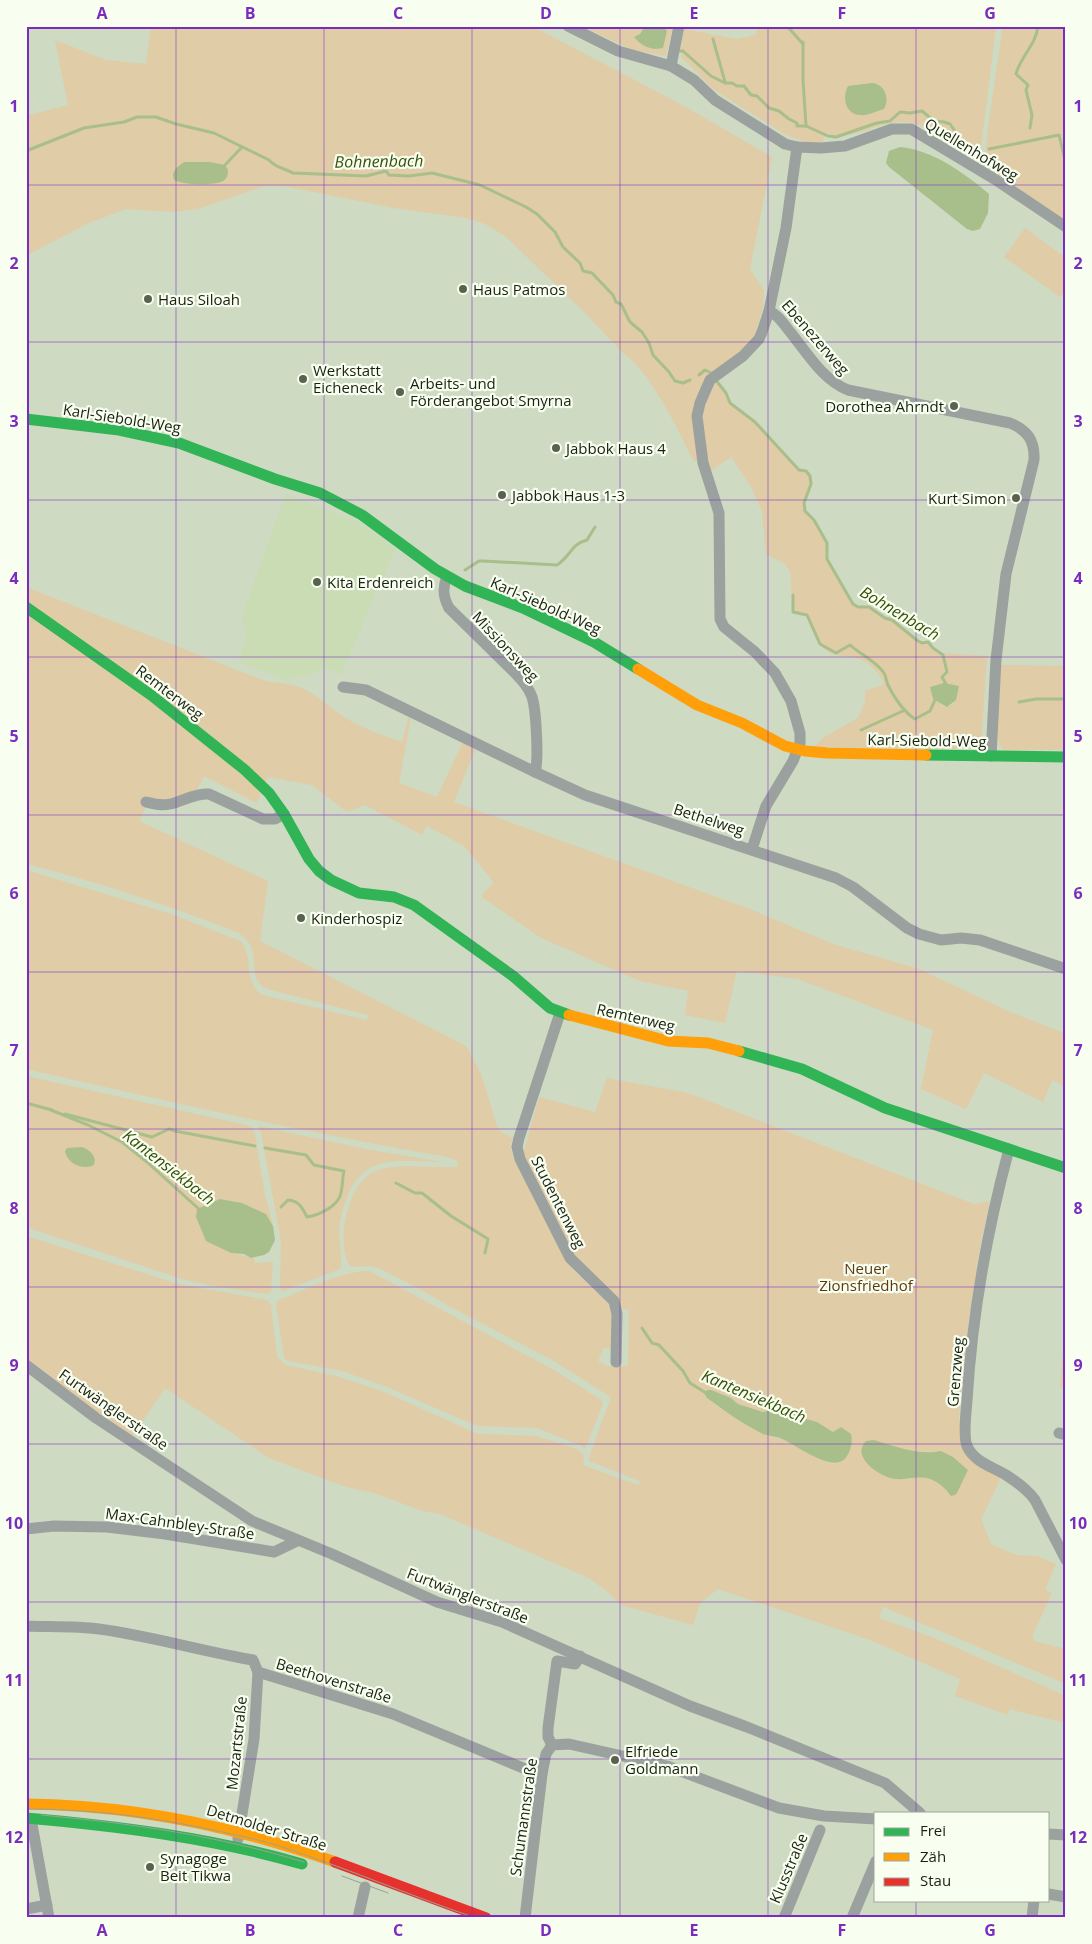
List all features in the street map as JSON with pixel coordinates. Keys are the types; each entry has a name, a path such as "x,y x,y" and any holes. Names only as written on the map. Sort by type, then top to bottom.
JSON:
{"street":[{"name":"Quellenhofweg","path":"568,26 618,51 672,66 694,80 715,100 784,144 797,147 821,148 845,146 892,129 910,129 982,171 1066,227"},
{"path":"672,66 679,26"},
{"name":"Ebenezerweg","path":"797,147 791,200 769,311 779,317 824,374 839,387 1010,423 1021,428 1030,438 1034,450 1034,460 1006,574 996,660 991,756"},
{"path":"752,849 766,806 798,750 800,733 795,711 786,691 764,660 724,627 720,620 719,513 703,462 698,426 700,403 706,384 715,375 743,356 758,339 769,311"},
{"name":"Karl-Siebold-Weg","path":"26,419 119,430 179,442 275,479 320,493 376,524 447,576 465,586 523,608 594,642 697,705 742,723 786,746 798,750 827,754 1066,757"},
{"name":"Missionsweg","path":"447,576 444,592 449,608 527,686 532,698 536,739 535,772"},
{"name":"Remterweg","path":"26,607 190,725 261,784 284,814 309,859 331,880 359,893 394,897 414,905 507,972 540,1001 560,1013 668,1041 708,1043 780,1062 802,1069 885,1108 1066,1168"},
{"name":"Bethelweg","path":"343,687 366,690 535,772 585,794 752,849 847,883 906,928 919,934 941,940 961,938 980,940 1066,969"},
{"path":"146,802 162,805 170,804 202,794 209,794 263,819 275,819 284,814"},
{"name":"Studentenweg","path":"560,1013 517,1147 520,1159 570,1258 614,1301 617,1314 616,1362"},
{"name":"Grenzweg","path":"1009,1149 988,1232 974,1326 967,1386 966,1442 972,1454 978,1459 1008,1476 1030,1493 1066,1560"},
{"name":"Furtwänglerstraße","path":"26,1365 96,1418 252,1521 332,1554 437,1602 502,1622 690,1706 885,1783 919,1812"},
{"name":"Max-Cahnbley-Straße","path":"26,1529 54,1526 107,1526 274,1552 297,1541"},
{"name":"Beethovenstraße","path":"26,1626 82,1628 129,1634 202,1651 253,1660 258,1672 392,1714 535,1773 542,1774"},
{"name":"Schumannstraße","path":"525,1918 542,1774 546,1754 552,1745 548,1737 548,1728 557,1661 575,1664 580,1656"},
{"name":"Mozartstraße","path":"236,1846 240,1832 254,1739 258,1672"},
{"path":"552,1745 569,1744 667,1766 779,1808 824,1816 874,1819"},
{"name":"Detmolder Straße","path":"314,1868 236,1846 67,1822 29,1819 29,1804 114,1808 160,1815 240,1832 310,1854 486,1918"},
{"path":"29,1819 49,1918"},
{"name":"Klusstraße","path":"784,1918 820,1830"},
{"path":"1050,1834 1066,1835"},
{"path":"852,1918 874,1866"},
{"path":"358,1918 366,1887"},
{"path":"1050,1894 1066,1897"},
{"path":"1032,1918 1034,1902"},
{"path":"26,1909 47,1905"}],"shaded area":[{"path":"645,26 662,26 667,31 663,48 647,47 634,37 640,34"},
{"path":"872,83 880,86 885,93 886,105 884,109 863,115 851,112 845,100 848,86"},
{"path":"900,147 924,153 948,164 989,194 988,213 980,229 973,231 967,229 889,167 886,163 889,151"},
{"path":"184,162 210,162 225,165 228,170 227,176 219,183 191,184 178,182 174,180 173,174 176,168"},
{"name":"Kita Erdenreich","path":"286,494 359,523 395,549 341,674 325,667 315,673 284,680 238,661 247,636 242,616"},
{"path":"944,683 959,686 956,700 947,707 933,699 930,687"},
{"path":"82,1147 92,1154 95,1159 94,1165 85,1167 76,1165 66,1155 65,1151 67,1148"},
{"path":"220,1199 242,1203 266,1214 273,1226 275,1240 269,1252 251,1258 244,1254 231,1253 206,1241 196,1217 197,1209"},
{"path":"707,1390 731,1398 738,1404 763,1412 775,1409 790,1410 803,1418 817,1422 833,1432 841,1427 851,1434 850,1451 841,1461 834,1463 825,1461 782,1439 763,1434 741,1422 707,1398 704,1393"},
{"path":"874,1440 915,1451 941,1451 953,1457 968,1470 957,1493 951,1496 942,1486 930,1479 922,1477 895,1479 875,1470 864,1460 862,1447 866,1441"}],"green space":[{"path":"151,26 532,26 686,107 770,156 772,158 750,269 764,291 763,307 754,338 746,348 711,373 694,428 697,460 694,462 664,403 644,373 634,362 505,236 485,224 466,218 394,208 284,186 264,186 198,209 173,212 126,209 89,223 29,254 26,248 26,116 68,105 55,40 106,60 146,64"},
{"path":"581,26 645,26 640,34 639,44 660,50 663,48 667,31 662,26 673,26 666,56 633,50"},
{"path":"759,26 996,26 981,148 968,153 935,132 907,122 889,123 853,134 835,135 827,133 821,144 802,141 786,135 713,89 682,58 680,51 684,29 737,39 755,35"},
{"path":"1003,26 1066,26 1066,221 989,168 986,149 987,134"},
{"path":"1025,228 1066,258 1066,289 1060,297 1004,257"},
{"path":"715,379 726,393 730,403 755,422 799,470 806,471 810,476 811,484 804,503 805,511 814,520 827,543 827,559 853,604 858,607 869,607 885,618 892,620 918,641 922,643 928,642 939,653 987,656 981,746 958,749 814,747 823,738 858,718 865,702 865,691 883,685 884,682 866,662 857,658 834,654 824,649 816,637 807,615 793,612 790,571 785,564 766,554 762,511 751,487 731,457 709,472 700,412","holes":["930,687 959,687 953,704 947,707 935,700"]},
{"name":"Neuer Zionsfriedhof","path":"26,587 265,681 301,688 351,721 395,740 402,742 409,716 411,717 399,783 437,797 463,742 475,749 454,802 747,908 833,944 919,969 1008,1011 1066,1034 1066,1087 1052,1080 1043,1102 984,1073 966,1109 921,1089 933,1030 798,979 737,971 725,1023 685,1015 688,991 640,981 541,938 482,897 484,892 493,884 492,880 464,846 427,826 422,835 365,805 347,812 312,785 268,777 259,790 260,795 257,802 255,802 204,776 196,792 160,801 149,799 139,821 268,881 260,941 466,1046 481,1074 497,1126 500,1131 513,1138 510,1145 513,1156 566,1260 572,1269 612,1305 613,1350 604,1347 598,1361 607,1366 628,1366 629,1310 621,1308 573,1255 523,1155 539,1097 595,1112 607,1078 688,1093 974,1204 990,1201 981,1241 969,1318 959,1416 962,1438 1001,1478 981,1519 991,1544 1016,1555 1037,1556 1056,1564 1045,1590 1052,1593 1032,1636 1034,1641 1066,1649 1066,1684 883,1607 879,1618 932,1637 1066,1696 1066,1723 1009,1709 1008,1715 955,1696 960,1679 870,1640 718,1589 700,1603 693,1625 621,1605 608,1592 589,1578 440,1514 423,1511 374,1493 346,1487 269,1458 165,1388 131,1438 75,1398 26,1358 26,1236 178,1284 267,1300 271,1305 277,1356 285,1365 336,1376 384,1392 478,1434 536,1436 577,1449 584,1455 583,1465 637,1485 642,1482 589,1461 611,1397 554,1361 381,1269 369,1266 351,1267 348,1262 344,1245 345,1222 352,1199 361,1183 372,1173 386,1168 401,1166 457,1167 458,1161 448,1157 236,1116 26,1069 26,870 174,915 240,941 245,948 252,982 262,995 367,1020 368,1015 264,988 255,975 251,947 247,940 239,933 134,895 26,864","holes":["704,1395 731,1398 738,1404 763,1412 775,1409 790,1410 803,1418 817,1422 833,1432 841,1427 851,1434 850,1447 833,1464 787,1441 772,1437 720,1408","880,1442 910,1451 941,1451 953,1457 968,1470 955,1495 952,1496 929,1478 900,1479 882,1473 871,1466 862,1457"]},
{"path":"1001,665 1066,666 1066,750 1004,750 1001,747 996,735"},
{"path":"26,1076 246,1125 253,1129 264,1190 273,1226 266,1214 242,1203 220,1199 197,1209 231,1253 254,1257 255,1263 273,1262 271,1292 267,1294 213,1286 182,1279 26,1227"},
{"path":"258,1126 370,1150 443,1162 390,1162 378,1164 367,1170 358,1178 350,1190 340,1220 340,1269 283,1291 280,1287 281,1241 261,1132"},
{"path":"369,1271 554,1370 601,1400 603,1404 585,1449 580,1445 537,1428 477,1426 385,1386 342,1371 288,1361 284,1358 276,1303 279,1300 346,1274"},
{"path":"1066,1321 1066,1388 1060,1387"}],"waterway":[{"path":"787,26 803,44"},
{"path":"1030,128 1032,115 1026,90 1028,85 1016,74 1037,33 1038,26"},
{"path":"713,39 725,82"},
{"path":"803,42 806,126"},
{"path":"680,51 683,51 711,76 725,83 744,86 751,95 757,96 769,108 779,111 797,123 797,126 806,126 828,136 836,137 877,123 890,121 900,112 922,111 934,121 950,124 965,150 977,152"},
{"name":"Bohnenbach","path":"26,151 84,128 124,122 137,117 156,117 214,133 293,173 366,176 386,171 389,175 409,176 432,173 480,185 537,214 555,232 563,247 580,263 583,271 592,273 613,295 616,302 621,304 630,322 642,332 649,343 653,355 675,381 683,383 690,380"},
{"path":"989,149 1059,135 1066,164"},
{"path":"225,165 242,147"},
{"name":"Bohnenbach","path":"699,375 705,370 711,373"},
{"name":"Bohnenbach","path":"715,379 726,393 730,403 755,422 799,470 806,471 810,476 811,484 804,503 805,511 814,520 827,543 827,559 853,604 858,607 869,607 885,618 892,620 918,641 922,643 928,642 943,655 947,672 942,677 947,686"},
{"name":"Bohnenbach","path":"465,570 479,561 557,565 574,547 587,540 595,527"},
{"name":"Bohnenbach","path":"793,595 793,612 807,615 820,644 836,653 850,645 873,662 884,673 888,685 900,704 915,719 930,711 937,699"},
{"name":"Bohnenbach","path":"1019,702 1036,699 1066,699"},
{"path":"861,730 905,710"},
{"name":"Kantensiekbach","path":"26,1103 52,1110"},
{"name":"Kantensiekbach","path":"51,1110 88,1125 122,1142 200,1210"},
{"name":"Kantensiekbach","path":"65,1114 152,1137 169,1129 255,1146"},
{"name":"Kantensiekbach","path":"265,1148 306,1155 314,1165 344,1171 340,1196 335,1204 326,1210 307,1217 298,1203 288,1200 281,1207"},
{"name":"Kantensiekbach","path":"396,1183 415,1193 422,1193 451,1216 488,1239 485,1253"},
{"name":"Kantensiekbach","path":"642,1328 652,1343 659,1345 683,1371 690,1383 706,1393"}],"tram line":[{"path":"26,1809 74,1810 146,1818 194,1826 273,1844 476,1918"},
{"path":"41,1815 108,1822 174,1832 240,1845 304,1862"},
{"path":"342,1876 388,1893"}],"traffic: fast":[{"path":"26,419 119,430 179,443 275,479 320,493 362,515 435,569 465,586 523,608 594,642 638,669"},
{"path":"26,607 151,695 245,770 269,793 284,814 309,859 319,871 331,880 359,893 394,897 414,905 513,976 550,1008 569,1015"},
{"path":"926,755 1066,757"},
{"path":"739,1051 802,1069 885,1108 1066,1168"},
{"path":"26,1818 165,1834 234,1847 302,1864"}],"traffic: slow":[{"path":"638,669 697,705 742,723 785,746 805,751 827,753 926,755"},
{"path":"569,1015 668,1041 708,1043 739,1051"},
{"path":"26,1804 105,1808 183,1820 259,1838 335,1862"}],"traffic: jam":[{"path":"335,1862 486,1918"}],"place":[{"name":"Haus Patmos","path":"463,289"},
{"name":"Haus Siloah","path":"148,299"},
{"name":"Werkstatt Eicheneck","path":"303,379"},
{"name":"Arbeits- und Förderangebot Smyrna","path":"400,392"},
{"name":"Dorothea Ahrndt","path":"954,406"},
{"name":"Jabbok Haus 4","path":"556,448"},
{"name":"Jabbok Haus 1-3","path":"502,495"},
{"name":"Kurt Simon","path":"1016,498"},
{"name":"Kita Erdenreich","path":"317,582"},
{"name":"Kinderhospiz","path":"301,918"},
{"name":"Elfriede Goldmann","path":"615,1760"},
{"name":"Synagoge Beit Tikwa","path":"150,1867"}]}
